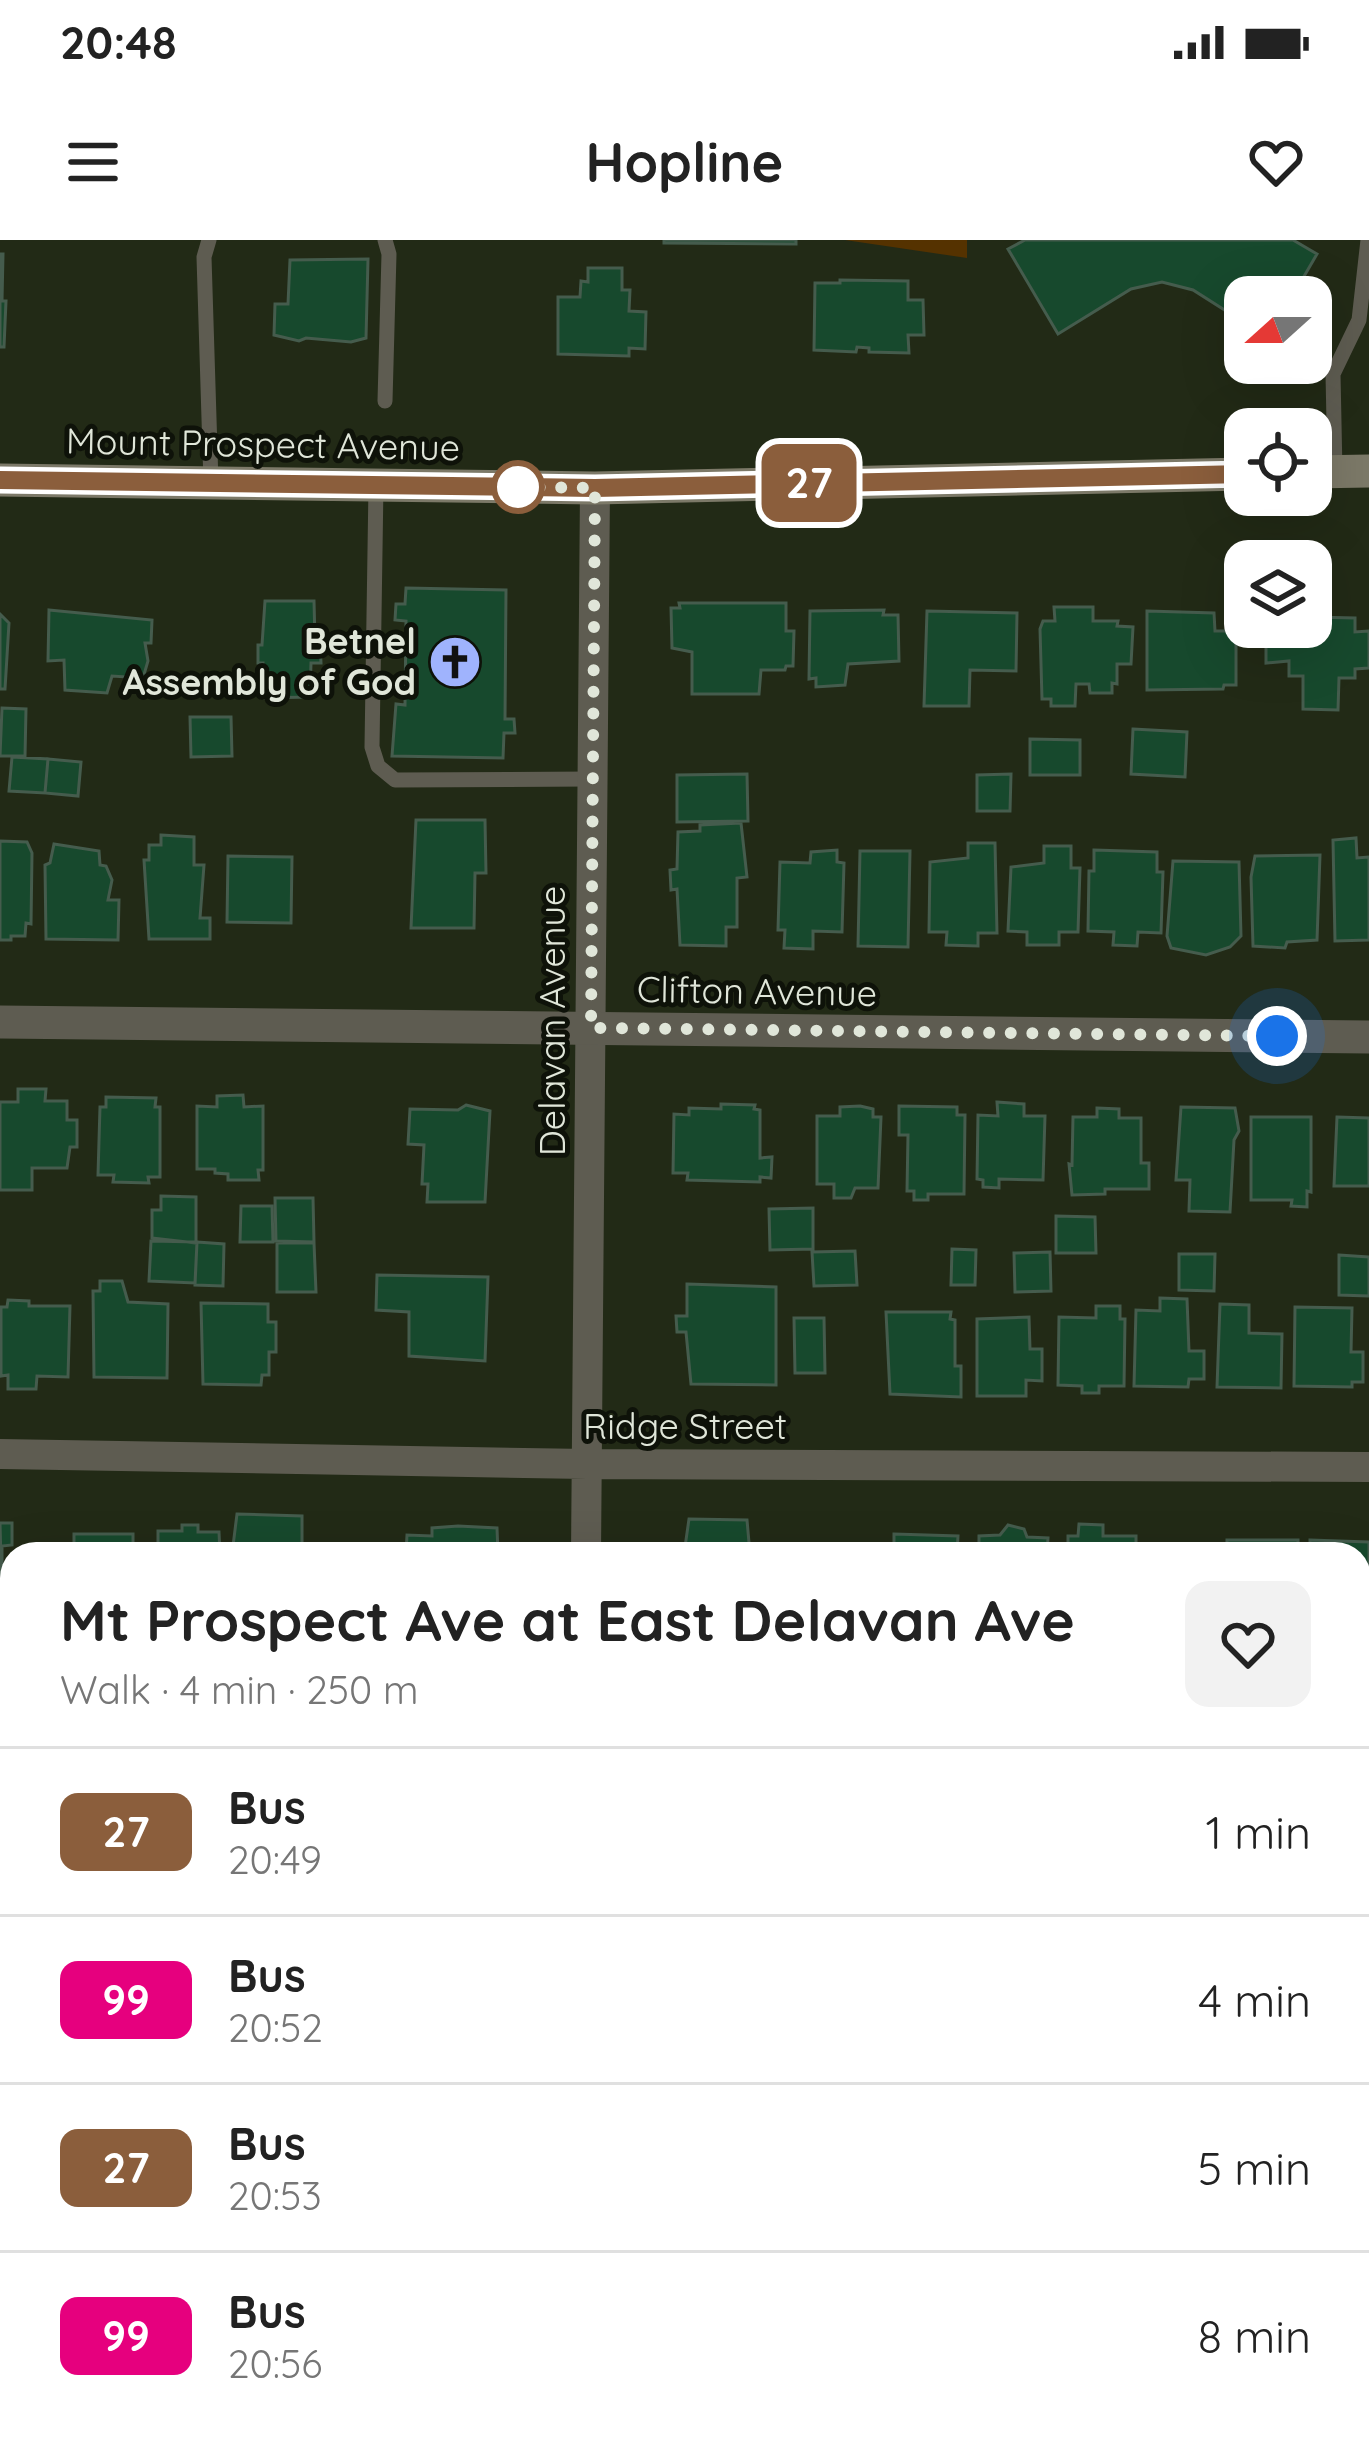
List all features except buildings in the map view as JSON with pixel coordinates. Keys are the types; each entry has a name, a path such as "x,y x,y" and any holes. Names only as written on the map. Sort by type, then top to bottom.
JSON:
{"main road":[{"name":"Mount Prospect Avenue","path":"0,480 595,488 1224,474"}],"street":[{"name":"Delavan Avenue","path":"586,1542 595,488"},
{"name":"Clifton Avenue","path":"0,1022 1369,1037"},
{"name":"Ridge Street","path":"0,1454 587,1464 1369,1467"}],"lane":[{"path":"209,240 204,256 211,483"},
{"path":"385,240 389,254 385,400"},
{"path":"1338,472 1333,374 1359,320 1368,240"},
{"path":"376,485 372,747 378,766 395,780 592,779"}],"shaded area":[{"path":"845,240 967,240 967,258"}],"bus line":[{"name":"27","path":"0,480 595,488 1224,474"}],"place":[{"name":"Betnel Assembly of God","path":"455,662"}],"route":[{"path":"518,487 595,488 591,1028 1277,1036"}]}
